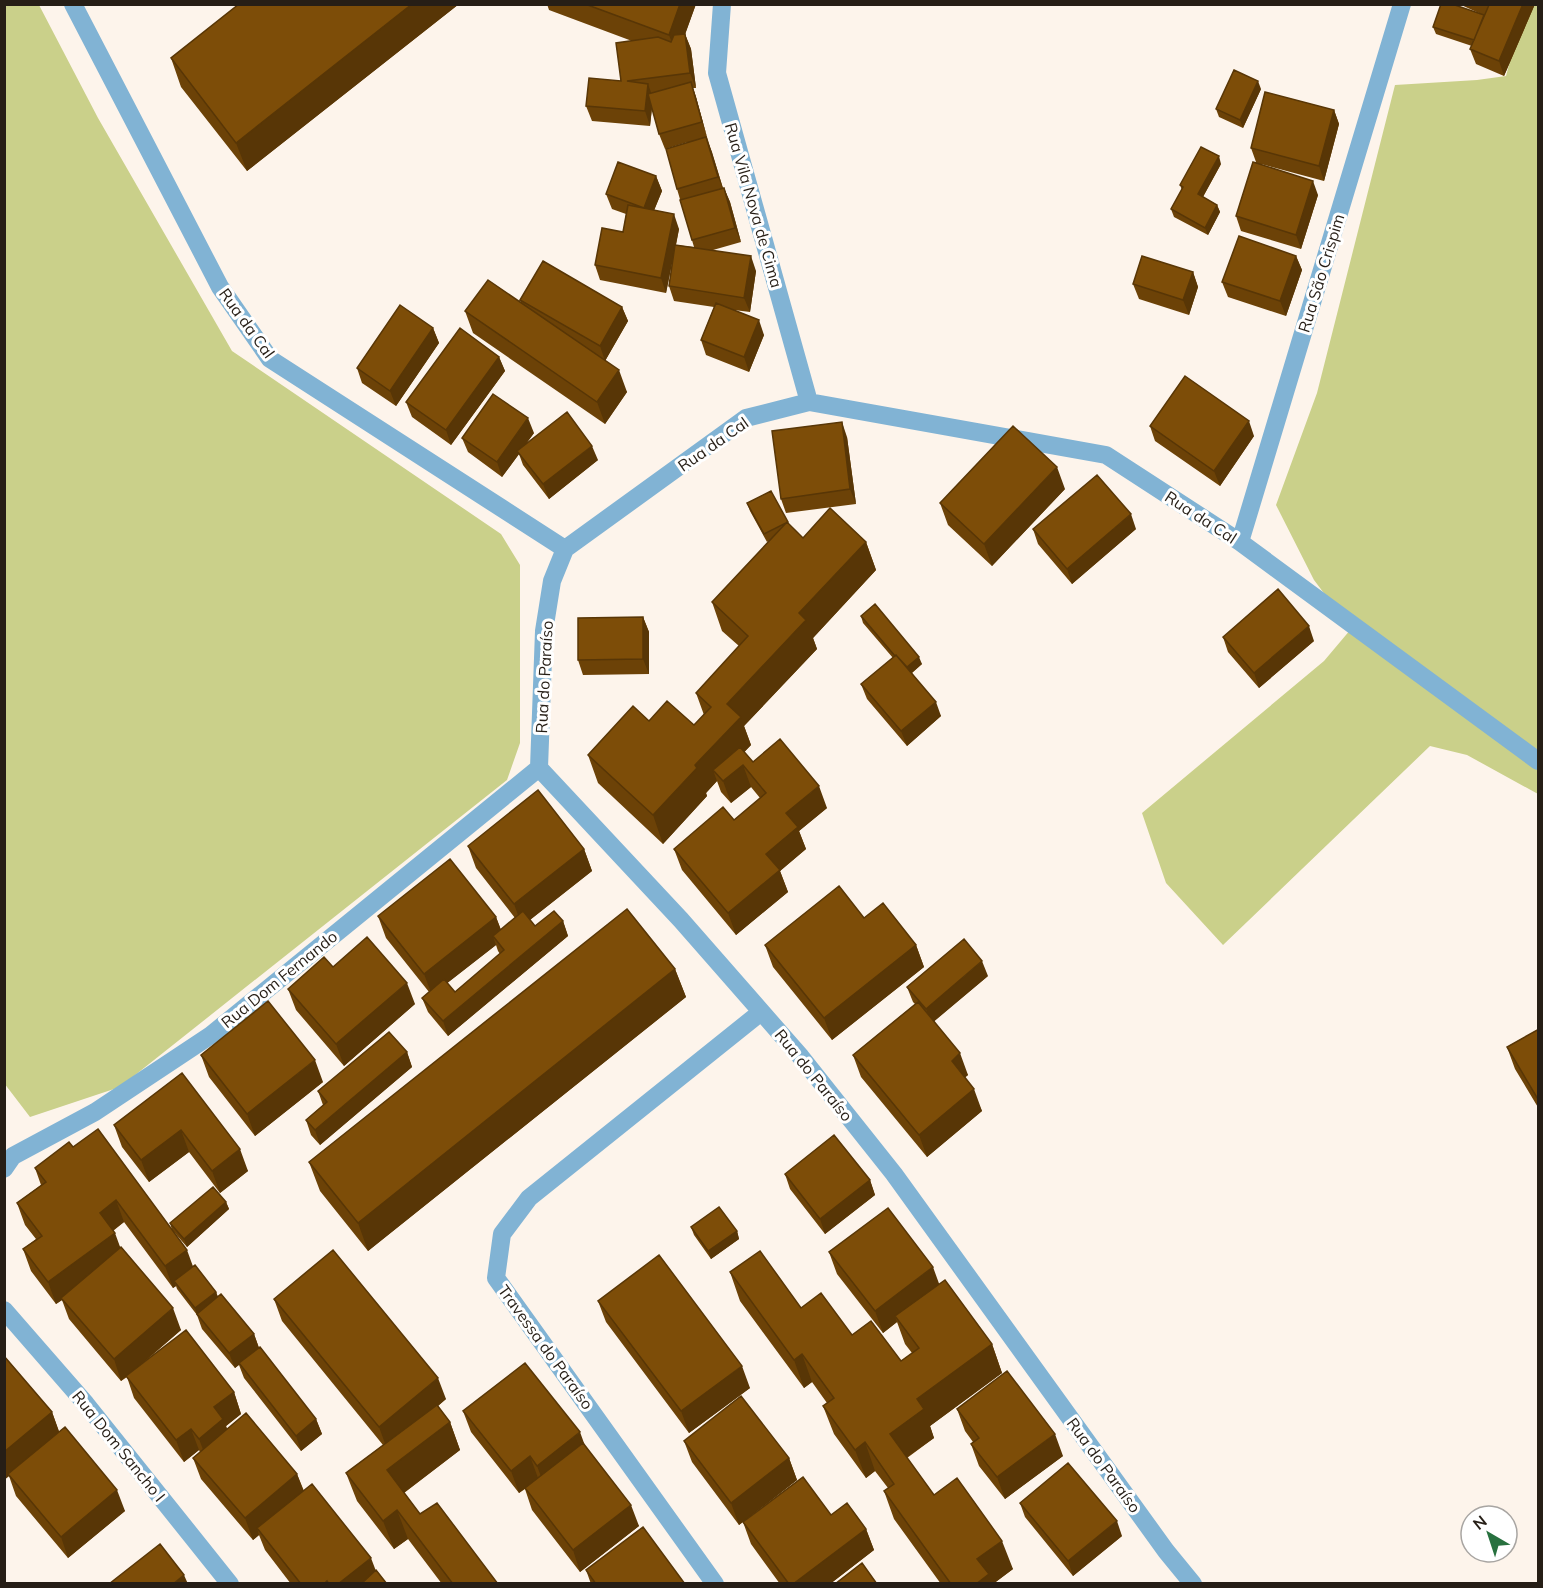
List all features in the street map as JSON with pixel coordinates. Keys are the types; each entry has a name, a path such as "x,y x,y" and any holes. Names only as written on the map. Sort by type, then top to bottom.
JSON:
{"street":[{"name":"Rua da Cal","path":"73,4 220,287 270,359 566,549 746,418 809,402 1106,455 1240,542 1539,761"},
{"name":"Rua Vila Nova de Cima","path":"723,4 717,73 809,402"},
{"name":"Rua São Crispim","path":"1240,542 1402,4"},
{"name":"Rua do Paraíso","path":"566,549 552,581 544,631 539,768 681,920 801,1057 894,1174 1166,1551 1193,1584"},
{"name":"Rua Dom Fernando","path":"4,1169 13,1156 95,1112 211,1035 539,768"},
{"name":"Travessa do Paraíso","path":"715,1584 496,1278 502,1234 529,1198 762,1012"},
{"name":"Rua Dom Sancho I","path":"4,1310 86,1404 230,1584"}],"green space":[{"path":"4,5 39,5 98,118 232,351 501,534 520,565 520,743 507,780 120,1087 30,1117 4,1083"},
{"path":"1525,5 1538,5 1538,794 1467,755 1430,746 1223,945 1166,883 1142,813 1324,661 1351,629 1314,580 1276,505 1317,393 1395,85 1506,76"}],"building":[{"path":"239,4 412,4 236,143 171,58"},
{"path":"585,4 680,4 669,35"},
{"path":"1441,4 1452,4 1484,15 1474,40 1433,27"},
{"path":"1488,4 1523,4 1499,61 1470,49"},
{"path":"685,34 690,73 627,81 648,84 645,111 586,106 589,78 621,81 616,43 658,37 671,42 674,35"},
{"path":"1234,70 1258,81 1240,120 1216,109"},
{"path":"691,82 702,122 659,134 648,94"},
{"path":"1265,92 1334,110 1319,166 1251,148"},
{"path":"706,137 718,177 677,189 666,149"},
{"path":"1201,147 1219,156 1198,194 1217,205 1205,228 1171,209 1183,187 1180,185"},
{"path":"618,162 656,176 644,208 606,194"},
{"path":"1253,162 1313,181 1296,235 1236,216"},
{"path":"724,188 735,228 692,240 680,200"},
{"path":"628,205 674,214 661,278 595,265 602,228 623,232"},
{"path":"1239,236 1296,256 1280,301 1222,282"},
{"path":"675,245 751,256 744,298 669,286"},
{"path":"1142,256 1193,272 1183,300 1133,284"},
{"path":"543,261 622,307 600,346 520,300"},
{"path":"488,280 619,370 597,402 465,311"},
{"path":"716,303 759,320 744,357 701,340"},
{"path":"400,305 433,328 390,391 357,368"},
{"path":"460,328 499,357 446,430 406,402"},
{"path":"1185,376 1249,421 1214,471 1150,426"},
{"path":"493,394 528,418 497,462 462,438"},
{"path":"567,412 592,446 543,484 517,451"},
{"path":"842,422 850,489 781,499 772,431"},
{"path":"1013,426 1057,467 984,544 940,503"},
{"path":"1097,475 1131,514 1067,569 1033,529"},
{"path":"771,491 788,522 764,534 747,503"},
{"path":"830,508 866,542 799,613 806,620 727,704 741,717 695,765 697,768 653,815 588,755 633,706 649,721 667,701 694,725 711,707 696,693 748,636 712,602 787,522 803,538"},
{"path":"1278,589 1309,626 1254,673 1223,637"},
{"path":"875,604 919,657 907,667 861,616"},
{"path":"643,617 643,659 578,660 578,618"},
{"path":"896,655 936,702 901,731 861,684"},
{"path":"780,739 819,786 786,813 798,827 766,854 780,870 728,913 674,849 723,807 734,820 766,793 743,765 723,781 713,770 740,747 753,762"},
{"path":"538,790 584,849 514,904 468,846"},
{"path":"450,859 496,917 424,974 378,916"},
{"path":"839,886 864,918 883,903 916,945 824,1018 765,945"},
{"path":"627,909 675,969 358,1223 309,1162"},
{"path":"523,911 535,926 554,911 563,921 443,1021 422,998 444,979 455,992 504,950 493,936"},
{"path":"367,937 407,983 336,1044 288,989 324,957 333,967"},
{"path":"964,939 982,961 926,1009 907,987"},
{"path":"268,1001 315,1060 247,1114 201,1055"},
{"path":"918,1002 960,1053 952,1061 974,1089 919,1135 853,1055"},
{"path":"1539,1029 1539,1101 1507,1047"},
{"path":"389,1032 407,1052 315,1130 306,1120 327,1102 318,1091"},
{"path":"182,1073 240,1149 212,1171 181,1130 141,1160 114,1125"},
{"path":"98,1129 187,1250 165,1266 116,1200 100,1213 115,1233 48,1282 23,1249 42,1236 17,1203 46,1182 35,1168 69,1142 73,1147"},
{"path":"834,1135 870,1180 820,1219 785,1174"},
{"path":"213,1187 226,1202 184,1239 170,1223"},
{"path":"719,1207 737,1231 708,1251 691,1227"},
{"path":"888,1208 933,1267 875,1311 829,1252"},
{"path":"121,1247 173,1308 114,1359 61,1298"},
{"path":"333,1250 438,1378 379,1427 274,1299"},
{"path":"760,1251 801,1308 821,1293 852,1335 871,1321 901,1361 919,1348 895,1316 945,1280 992,1344 917,1399 924,1409 890,1434 934,1495 957,1478 1002,1541 977,1559 989,1574 976,1584 951,1584 884,1491 894,1484 865,1442 855,1450 823,1406 834,1398 802,1354 794,1360 730,1272"},
{"path":"659,1255 742,1366 681,1411 598,1301"},
{"path":"195,1265 216,1292 195,1308 174,1281"},
{"path":"221,1294 254,1334 229,1353 197,1314"},
{"path":"186,1330 234,1392 214,1407 223,1419 199,1439 191,1429 176,1440 126,1376"},
{"path":"260,1347 316,1419 296,1436 239,1363"},
{"path":"4,1356 52,1412 4,1452"},
{"path":"525,1363 580,1432 537,1466 530,1456 511,1471 463,1411"},
{"path":"1007,1371 1055,1434 997,1477 971,1444 979,1438 957,1409"},
{"path":"741,1396 789,1458 731,1503 684,1441"},
{"path":"437,1405 450,1422 387,1470 420,1514 437,1503 498,1584 453,1584 397,1510 383,1521 346,1473"},
{"path":"246,1413 297,1474 245,1518 193,1458"},
{"path":"65,1427 117,1490 61,1537 8,1474"},
{"path":"583,1443 631,1505 573,1550 525,1488"},
{"path":"1068,1463 1117,1521 1068,1561 1020,1503"},
{"path":"803,1477 831,1515 847,1503 866,1529 793,1584 789,1584 743,1522"},
{"path":"312,1484 371,1558 338,1584 329,1584 327,1581 324,1584 301,1584 257,1528"},
{"path":"643,1527 685,1584 596,1584 586,1570"},
{"path":"160,1544 184,1575 173,1584 109,1584"},
{"path":"862,1563 877,1584 835,1584"},
{"path":"376,1570 387,1584 361,1584"}]}
